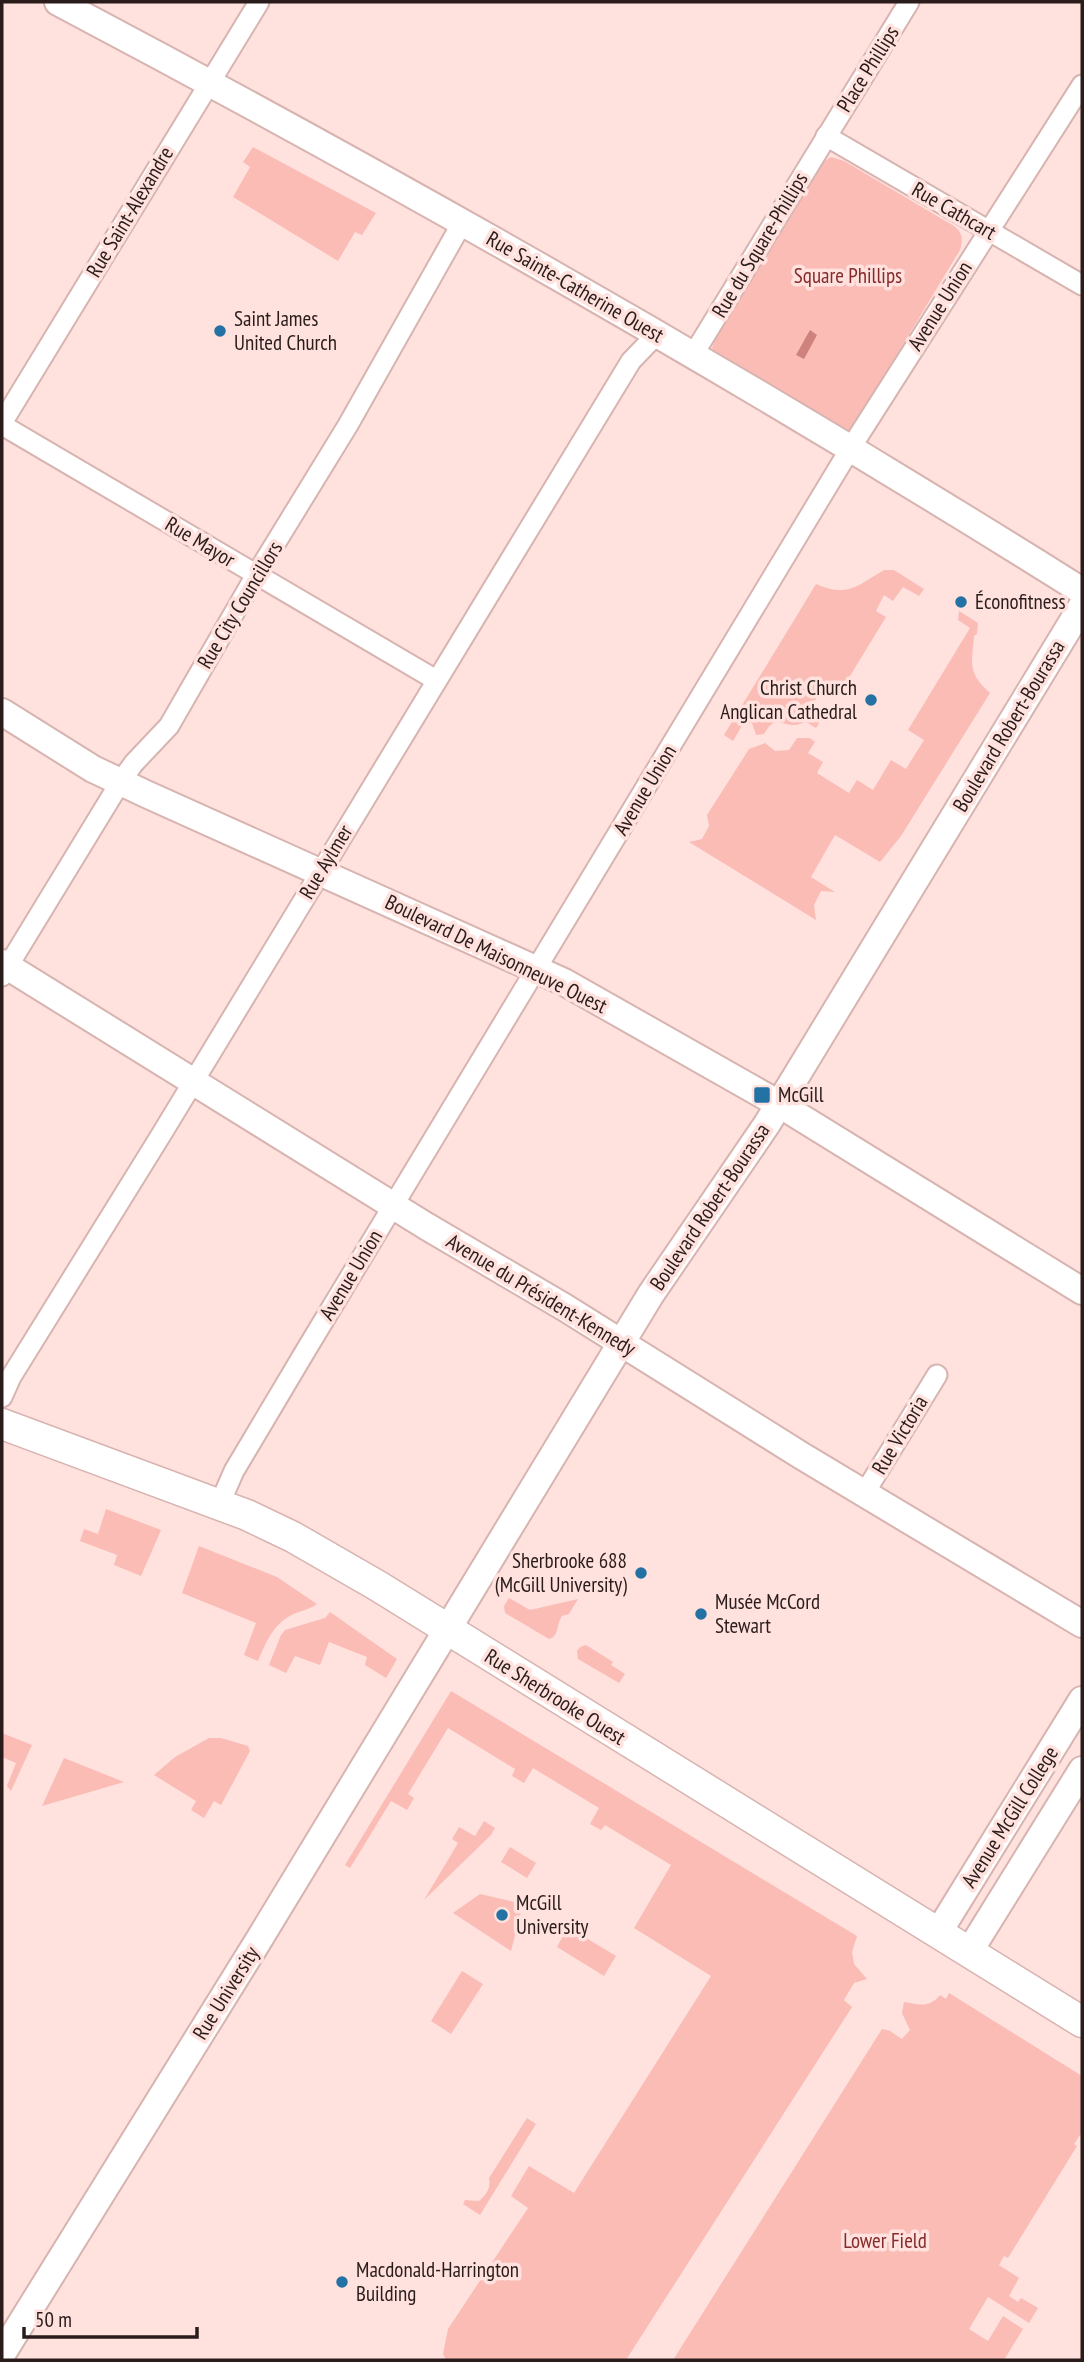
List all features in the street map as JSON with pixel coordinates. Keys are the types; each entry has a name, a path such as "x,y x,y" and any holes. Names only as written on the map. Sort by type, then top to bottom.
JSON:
{"main road":[{"name":"Rue Sherbrooke Ouest","path":"2,1424 220,1503 302,1541 1082,2022"}],"street":[{"name":"Rue Sainte-Catherine Ouest","path":"58,2 208,82 658,334 1082,591"},
{"name":"Rue Saint-Alexandre","path":"2,424 259,2"},
{"name":"Place Phillips","path":"826,136 909,2"},
{"name":"Avenue Union","path":"220,1503 234,1471 850,449 1082,85"},
{"name":"Rue Cathcart","path":"826,136 1082,285"},
{"name":"Rue du Square-Phillips","path":"693,355 826,136"},
{"name":"Rue City Councillors","path":"4,969 121,781 169,726 256,575 348,425 462,223"},
{"name":"Rue Aylmer","path":"2,1397 18,1366 631,361 658,334"},
{"name":"Rue Mayor","path":"2,424 436,680"},
{"name":"Boulevard Robert-Bourassa","path":"447,1630 651,1294 779,1104 1082,606"},
{"name":"Boulevard De Maisonneuve Ouest","path":"2,712 93,769 564,982 779,1104 1082,1291"},
{"name":"Avenue du Président-Kennedy","path":"4,969 622,1343 864,1494 1082,1624"},
{"name":"Rue Victoria","path":"864,1494 937,1375"},
{"name":"Rue University","path":"2,2354 447,1630"},
{"name":"Avenue McGill College","path":"938,1933 1082,1700"},
{"name":"Avenue McGill College","path":"969,1952 1082,1770"}],"green space":[{"path":"253,147 376,213 362,235 355,232 338,261 233,197 250,167 243,162"},
{"name":"Square Phillips","path":"831,157 844,161 954,226 961,234 962,240 960,250 849,434 715,356 712,348 715,338 820,164"},
{"path":"884,570 894,570 924,589 919,596 903,587 893,601 884,595 876,611 886,617 842,689 827,681 809,710 822,718 816,728 806,722 794,725 775,722 764,734 756,735 752,723 743,724 733,741 724,735 816,584 844,590 859,585"},
{"path":"959,611 978,623 972,654 974,673 990,693 901,836 880,862 835,835 811,877 835,892 821,891 814,905 816,920 689,842 702,839 709,826 707,815 749,749 765,743 775,751 789,750 797,738 810,738 815,742 808,753 823,762 817,773 849,793 857,780 873,790 891,760 906,769 924,740 908,730 970,628 958,620"},
{"path":"106,1509 161,1530 141,1576 114,1565 117,1555 80,1541 84,1529 98,1534"},
{"path":"199,1546 277,1577 317,1604 282,1621 268,1639 258,1661 244,1655 256,1623 182,1593"},
{"path":"509,1598 530,1610 578,1599 569,1614 562,1616 556,1633 549,1639 505,1613 504,1606"},
{"path":"330,1612 397,1659 386,1678 365,1665 367,1657 329,1642 320,1665 295,1656 286,1673 269,1665 285,1630 325,1618"},
{"path":"586,1645 613,1662 611,1665 625,1674 619,1683 578,1659 577,1651"},
{"path":"451,1691 857,1936 852,1952 854,1964 867,1979 854,1983 844,2000 852,2007 626,2360 446,2360 443,2354 448,2329 528,2208 511,2196 529,2166 574,2193 711,1976 634,1928 671,1865 605,1825 601,1830 590,1824 599,1808 533,1768 524,1783 512,1776 515,1769 448,1728 408,1794 414,1798 407,1810 391,1801 350,1868 345,1865"},
{"path":"2,1733 32,1745 11,1791 7,1786 16,1763 2,1757"},
{"path":"209,1738 221,1738 248,1746 250,1751 221,1805 214,1801 204,1818 191,1810 196,1801 154,1775 175,1757"},
{"path":"64,1758 124,1782 42,1806"},
{"path":"484,1821 495,1828 491,1835 424,1900 458,1843 452,1839 459,1827 475,1836"},
{"path":"510,1847 536,1863 527,1878 501,1862"},
{"path":"480,1894 523,1904 511,1951 453,1913"},
{"path":"568,1927 616,1956 604,1976 557,1947"},
{"path":"462,1971 483,1984 451,2034 431,2021"},
{"name":"Lower Field","path":"949,1993 1082,2076 1082,2135 1074,2144 1077,2146 1008,2258 1004,2256 999,2265 1019,2278 1009,2296 1018,2302 1021,2298 1038,2308 1029,2323 988,2297 969,2329 988,2341 1003,2316 1023,2329 1004,2360 673,2360 882,2029 902,2039 910,2030 902,2013 904,2002 927,2004 940,1995 946,1999"},
{"path":"527,2118 536,2124 480,2215 463,2204 465,2200 479,2201 486,2193 489,2178"}],"shaded area":[{"path":"810,330 817,335 804,359 796,355"}],"place":[{"name":"Saint James United Church","path":"220,331"},
{"name":"Éconofitness","path":"961,602"},
{"name":"Christ Church Anglican Cathedral","path":"871,700"},
{"name":"McGill","path":"762,1095"},
{"name":"Sherbrooke 688 (McGill University)","path":"641,1573"},
{"name":"Musée McCord Stewart","path":"701,1614"},
{"name":"McGill University","path":"502,1915"},
{"name":"Macdonald-Harrington Building","path":"342,2282"}]}
